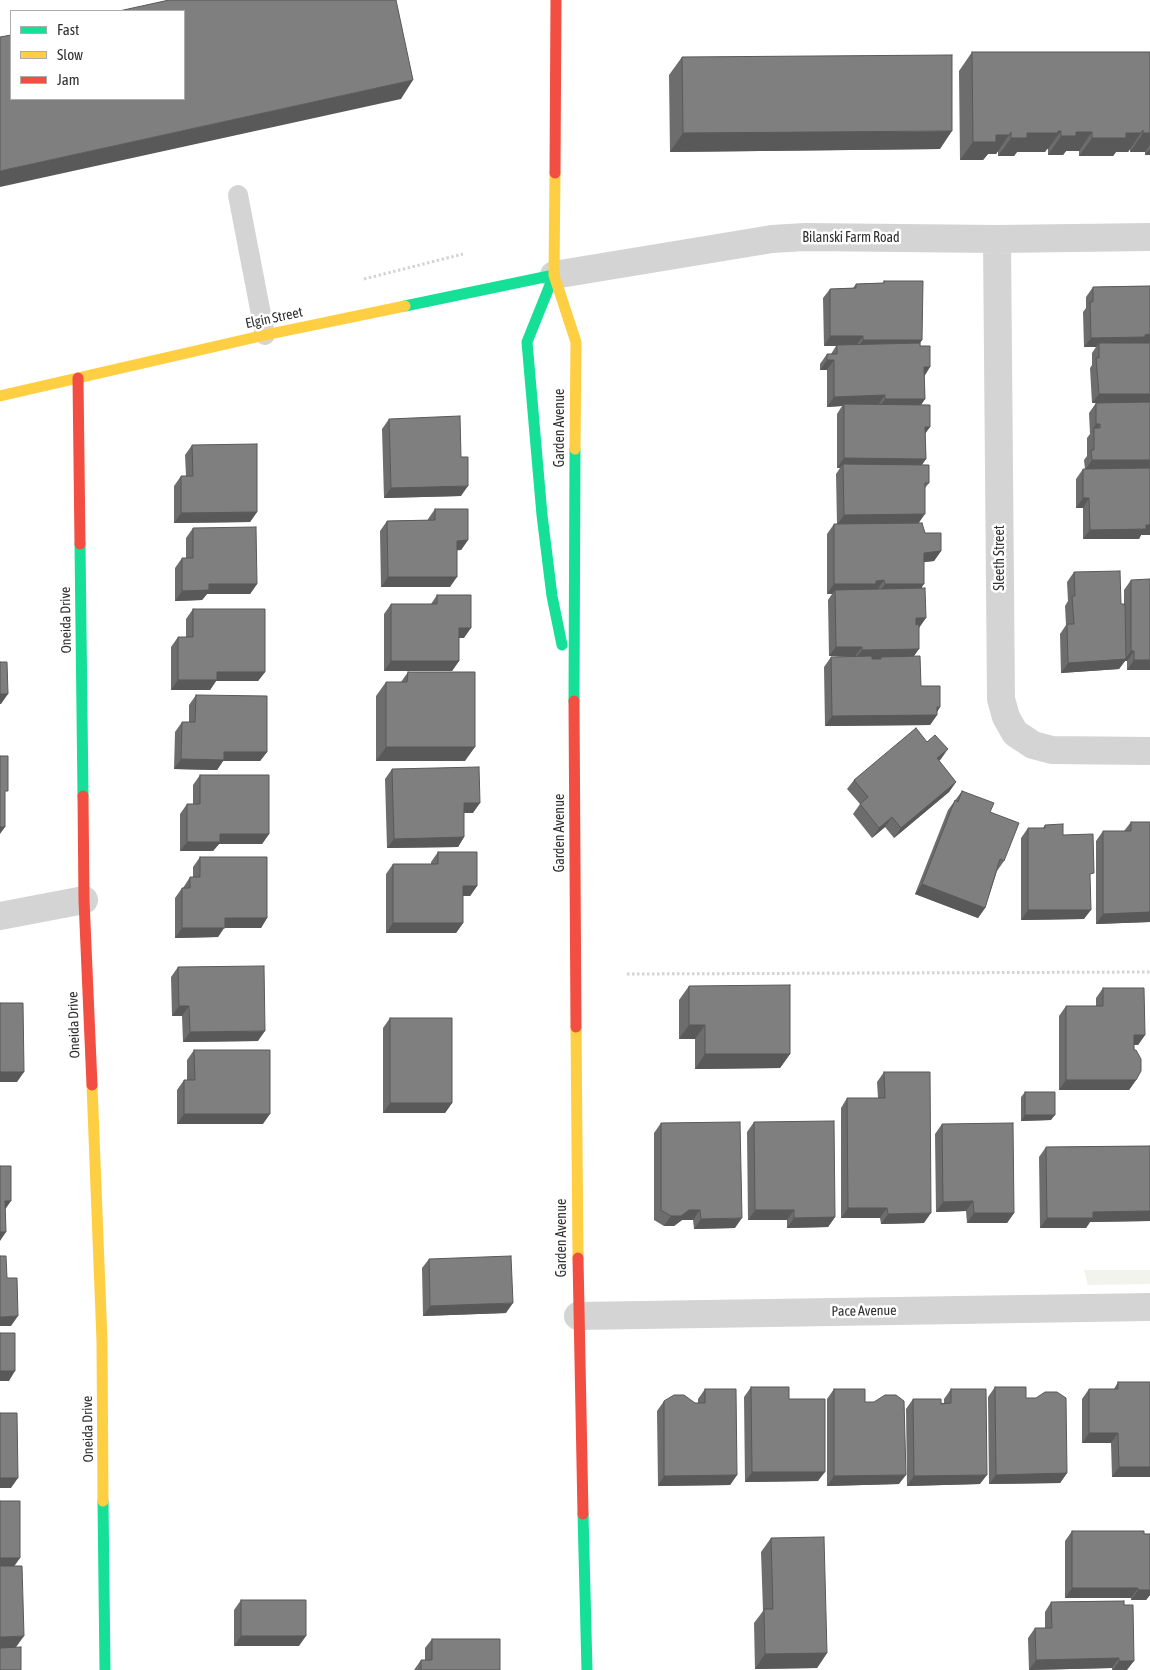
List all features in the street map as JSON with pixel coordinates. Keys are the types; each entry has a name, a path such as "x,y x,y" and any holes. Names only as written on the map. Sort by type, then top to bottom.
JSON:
{"street":[{"name":"Garden Avenue","path":"556,0 554,275 576,342 574,706 578,1316 587,1670"},
{"name":"Bilanski Farm Road","path":"554,275 772,239 805,237 997,239 1150,237"},
{"name":"Sleeth Street","path":"997,239 1001,699 1006,717 1015,733 1033,745 1052,750 1150,751"},
{"name":"Elgin Street","path":"0,396 265,335 554,275"},
{"path":"554,275 526,342 552,596 574,706"},
{"name":"Oneida Drive","path":"78,378 84,900 102,1341 106,1670"},
{"path":"0,916 84,900"},
{"name":"Pace Avenue","path":"578,1316 1150,1307"}],"lane":[{"path":"238,195 265,335"}],"path":[{"path":"627,974 1150,972"}],"shaded area":[{"path":"1084,1270 1150,1270 1150,1284 1088,1285"}],"building":[{"path":"169,0 396,0 413,80 0,171 0,37 10,35 10,100 185,100 185,10 124,10"},
{"path":"972,52 1150,52 1150,133 1143,133 1143,130 1141,133 1126,133 1126,138 1092,138 1092,132 1076,132 1076,136 1061,136 1061,131 1058,131 1058,133 1027,133 1027,138 1011,138 1011,132 1009,135 996,135 996,142 973,142"},
{"path":"952,55 952,131 683,133 682,57"},
{"path":"884,281 923,281 922,340 863,340 863,336 830,336 830,289 856,288 856,284 884,283"},
{"path":"1150,286 1150,334 1145,335 1145,337 1091,338 1090,302 1093,302 1093,287"},
{"path":"920,343 920,346 930,346 930,367 924,367 925,399 885,399 885,395 834,397 834,360 827,360 827,354 837,354 837,345"},
{"path":"1099,343 1150,343 1150,394 1099,394 1096,358 1099,358"},
{"path":"1150,402 1150,460 1092,460 1091,450 1094,450 1094,428 1100,428 1100,424 1096,424 1096,403"},
{"path":"844,404 930,405 930,427 925,427 926,459 844,458"},
{"path":"460,416 461,457 468,457 468,486 391,488 389,419"},
{"path":"257,444 257,512 181,513 181,476 193,476 192,445"},
{"path":"843,464 929,465 929,483 925,483 925,514 844,515"},
{"path":"1150,468 1150,525 1146,525 1146,529 1090,530 1089,498 1083,498 1083,469"},
{"path":"435,509 468,509 468,540 457,541 457,577 388,577 387,521 435,520"},
{"path":"922,523 925,533 941,533 941,551 924,553 924,584 885,584 884,580 876,581 876,584 834,584 834,524"},
{"path":"256,527 257,584 209,584 209,590 182,591 182,558 193,558 193,528"},
{"path":"1120,571 1121,604 1125,604 1126,659 1068,663 1067,624 1074,624 1072,596 1075,596 1074,572"},
{"path":"1150,579 1150,660 1134,660 1134,651 1131,651 1131,580"},
{"path":"925,588 926,618 916,618 916,625 919,624 919,649 862,650 862,647 836,647 835,590"},
{"path":"437,595 471,595 471,628 459,628 459,661 391,661 391,604 437,604"},
{"path":"193,609 265,609 265,672 217,672 217,680 178,680 178,637 193,637"},
{"path":"872,656 872,659 881,659 881,657 920,656 921,686 940,686 940,707 937,707 937,715 832,716 831,657"},
{"path":"0,662 7,662 8,694 0,694"},
{"path":"408,672 475,672 475,747 386,747 386,682 407,682"},
{"path":"196,695 267,696 267,752 224,752 224,760 181,759 182,722 195,722"},
{"path":"916,728 927,742 935,735 948,749 937,758 956,782 901,828 892,817 879,828 860,804 868,797 854,780"},
{"path":"0,756 8,756 8,791 5,791 5,827 0,827"},
{"path":"479,767 480,803 464,803 464,837 394,839 392,769"},
{"path":"200,775 269,775 269,834 220,834 220,842 187,842 187,804 200,804"},
{"path":"962,791 994,803 990,812 1019,823 1004,861 1000,859 985,908 922,884 955,800 958,802"},
{"path":"1131,822 1150,822 1150,912 1103,914 1103,831 1131,831"},
{"path":"1063,824 1063,835 1093,834 1094,873 1090,874 1091,910 1028,910 1028,828 1045,828 1045,825"},
{"path":"438,852 477,852 477,886 463,886 463,923 393,923 393,864 438,864"},
{"path":"200,857 267,857 267,918 225,918 225,928 182,928 182,888 190,888 190,877 200,877"},
{"path":"264,966 265,1031 190,1032 189,1006 179,1006 178,967"},
{"path":"790,985 790,1054 705,1054 705,1025 689,1025 689,986"},
{"path":"1103,988 1144,988 1145,1035 1134,1035 1134,1050 1136,1050 1141,1059 1141,1071 1136,1080 1066,1080 1066,1006 1103,1006"},
{"path":"0,1003 23,1003 24,1072 0,1072"},
{"path":"390,1018 452,1018 452,1103 390,1103"},
{"path":"194,1050 270,1050 270,1114 184,1114 184,1080 195,1080"},
{"path":"884,1072 930,1072 931,1213 888,1214 887,1208 848,1208 847,1098 885,1098"},
{"path":"1025,1092 1055,1092 1055,1115 1025,1115"},
{"path":"834,1121 835,1217 794,1218 794,1210 755,1210 754,1122"},
{"path":"740,1122 742,1218 701,1219 700,1210 689,1210 681,1216 671,1216 661,1210 661,1123"},
{"path":"1013,1123 1014,1213 974,1213 973,1201 943,1202 942,1124"},
{"path":"1150,1146 1150,1211 1093,1212 1093,1218 1047,1218 1046,1147"},
{"path":"0,1166 11,1166 11,1201 5,1201 6,1232 0,1232"},
{"path":"0,1256 6,1256 7,1278 17,1278 18,1316 0,1317"},
{"path":"511,1256 513,1303 430,1306 429,1259"},
{"path":"0,1333 15,1333 15,1371 0,1371"},
{"path":"1118,1382 1150,1382 1150,1467 1119,1467 1118,1433 1089,1433 1089,1389 1118,1389"},
{"path":"751,1387 789,1387 789,1399 825,1399 825,1472 752,1472"},
{"path":"995,1387 1026,1387 1026,1398 1036,1398 1045,1392 1057,1392 1066,1398 1067,1473 996,1475"},
{"path":"705,1389 736,1389 737,1475 664,1476 664,1401 674,1395 684,1395 695,1403 705,1403"},
{"path":"834,1389 865,1389 865,1402 874,1402 885,1395 896,1395 904,1401 906,1475 834,1476"},
{"path":"951,1389 986,1389 987,1475 914,1476 913,1399 941,1399 941,1404 951,1403"},
{"path":"0,1413 17,1413 18,1478 0,1478"},
{"path":"0,1501 20,1501 20,1558 0,1558"},
{"path":"1072,1531 1144,1531 1144,1534 1150,1534 1150,1590 1138,1590 1138,1588 1072,1588"},
{"path":"824,1537 827,1653 765,1654 764,1609 773,1609 771,1538"},
{"path":"0,1566 22,1566 24,1636 0,1637"},
{"path":"241,1600 306,1600 306,1636 241,1636"},
{"path":"1124,1601 1124,1605 1133,1605 1134,1661 1119,1661 1119,1658 1036,1660 1035,1628 1052,1628 1051,1602"},
{"path":"432,1639 500,1639 500,1670 421,1670 421,1660 432,1660"},
{"path":"21,1647 21,1670 0,1670 0,1648"}],"traffic: fast":[{"path":"554,275 527,342 542,515 552,596 562,645"},
{"path":"405,306 554,275"},
{"path":"574,701 575,449"},
{"path":"80,544 83,796"},
{"path":"103,1501 105,1670"},
{"path":"583,1514 587,1670"}],"traffic: slow":[{"path":"555,173 554,275 576,342 575,449"},
{"path":"0,396 265,335 405,306"},
{"path":"576,1027 578,1258"},
{"path":"92,1085 102,1341 103,1501"}],"traffic: jam":[{"path":"555,173 556,0"},
{"path":"78,378 80,544"},
{"path":"574,701 576,1027"},
{"path":"83,796 84,900 92,1085"},
{"path":"578,1258 583,1514"}]}
